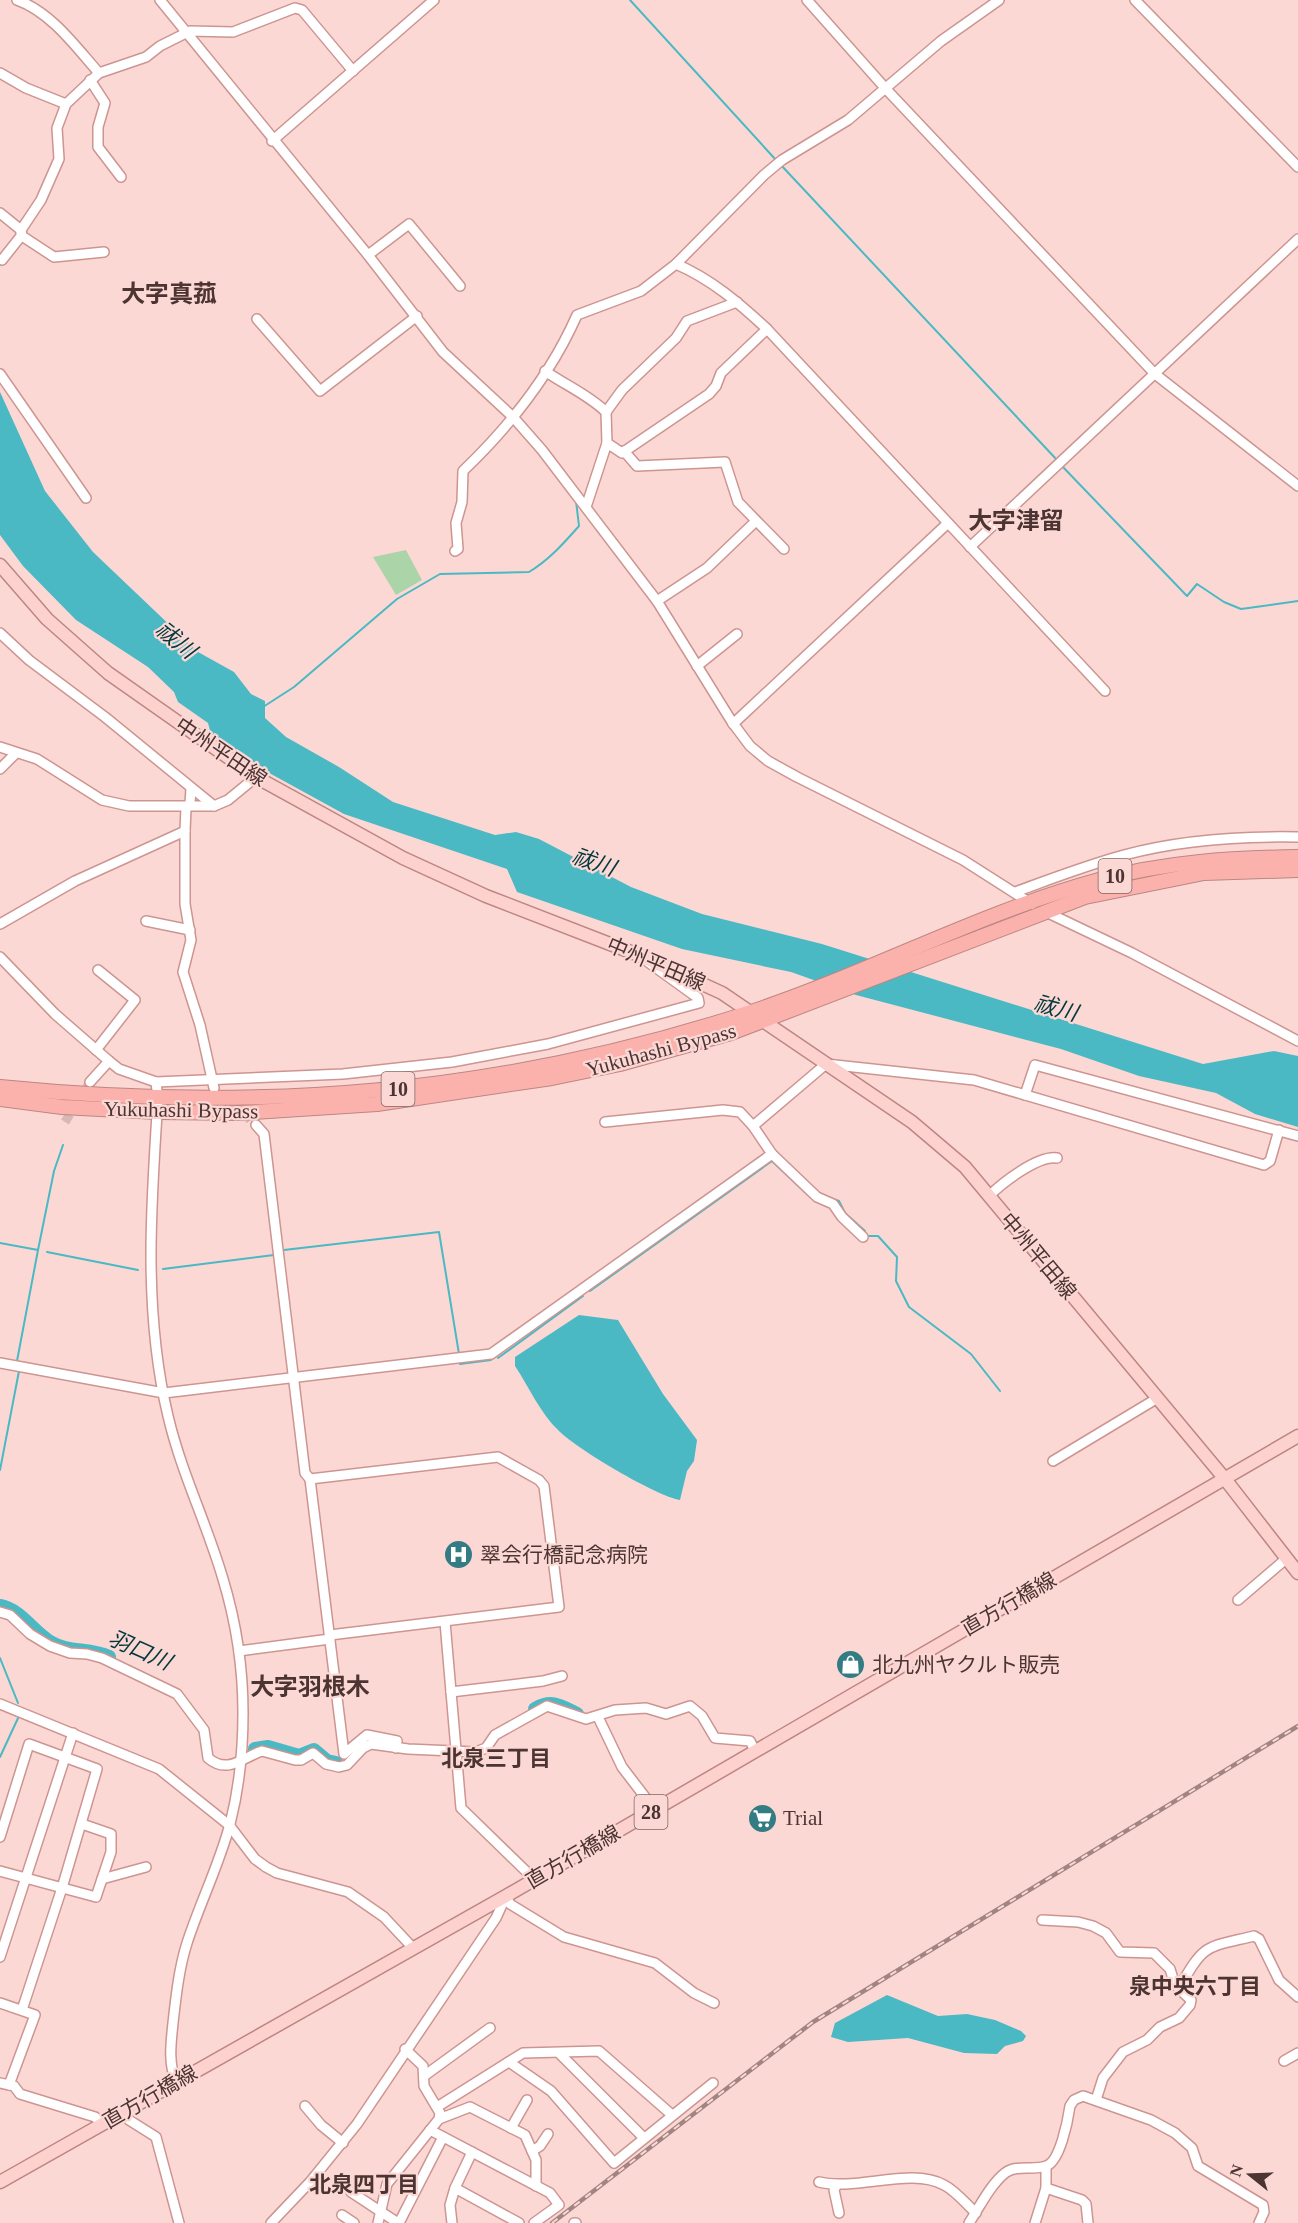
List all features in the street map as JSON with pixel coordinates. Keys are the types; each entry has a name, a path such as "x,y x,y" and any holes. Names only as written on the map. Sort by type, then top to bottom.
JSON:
{"highway":[{"name":"Yukuhashi Bypass","path":"0,1099 62,1107 158,1106 315,1097 424,1087 509,1073 618,1050 757,1016 946,942 1028,903 1100,880 1160,867 1222,858 1298,857"},
{"name":"Yukuhashi Bypass","path":"946,942 1085,897 1195,875 1298,870"},
{"name":"Yukuhashi Bypass","path":"0,1087 158,1106"}],"main road":[{"name":"中州平田線","path":"0,565 46,619 108,673 256,777 403,858 486,896 694,979 757,1016 926,1132 965,1167 1225,1479 1298,1573"},
{"name":"直方行橋線","path":"0,2182 506,1896 1298,1436"}],"street":[{"path":"17,0 27,4 72,40 99,73"},
{"path":"160,0 272,141 368,255 443,352 513,417 586,507 657,601 750,746 768,761 963,860 1015,892 1028,903 1132,953 1298,1041"},
{"path":"272,141 434,0"},
{"path":"807,0 886,89 1155,374 1298,486"},
{"path":"455,551 458,549 456,523 462,502 463,471 513,417 566,342 577,315 641,291 676,264 764,175 782,160 848,120 941,41 999,0"},
{"path":"1135,0 1298,167"},
{"path":"2,260 21,236 21,230 41,200 59,159 57,128 66,104 99,73 146,57 160,46 188,33 199,30 233,32 292,4 302,10 353,70"},
{"path":"0,73 26,88 66,104"},
{"path":"90,80 105,103 98,127 98,147 121,177"},
{"path":"0,213 21,230 22,236 54,257 104,252"},
{"path":"368,255 409,224 460,286"},
{"path":"970,547 1298,239"},
{"path":"676,264 697,273 737,302 767,329 1105,691"},
{"path":"586,507 607,442 606,412 622,390 676,338 687,321 737,302"},
{"path":"257,319 320,391 417,316"},
{"path":"624,451 709,394 721,373 767,329"},
{"path":"546,371 577,393 595,401 606,412"},
{"path":"0,374 86,498"},
{"path":"607,442 624,451 637,466 725,462 738,502 784,549"},
{"path":"657,601 706,568 756,521"},
{"path":"734,724 948,523"},
{"path":"0,633 80,700 157,758 191,789 214,806"},
{"path":"697,666 737,634"},
{"path":"0,747 15,754 37,759 102,800 129,806 186,808 214,806 228,800 256,777"},
{"path":"0,769 15,754"},
{"path":"191,789 190,803 186,808 185,831 185,904 191,940 183,972 201,1025 213,1084"},
{"path":"0,924 75,881 185,831"},
{"path":"1015,892 1125,855 1200,843 1298,837"},
{"path":"146,921 190,930"},
{"path":"0,957 55,1014 119,1069 156,1082 213,1084 365,1073 452,1062 548,1044 699,1003 698,998 641,956"},
{"path":"96,1050 135,1000 98,970"},
{"path":"90,1082 109,1061"},
{"path":"753,1126 826,1064 966,1079 1264,1165 1270,1161 1279,1130"},
{"path":"1025,1095 1035,1065 1298,1136"},
{"path":"156,1082 158,1106 152,1284 154,1329 164,1393 182,1467 223,1578 239,1651 243,1714 240,1762 230,1825 183,1961 170,2055 176,2082"},
{"path":"605,1122 723,1110 740,1112 753,1126 772,1154 817,1197 833,1204 842,1217 863,1237"},
{"path":"256,1125 264,1134 305,1473 310,1479 344,1754 367,1735 397,1741 396,1748"},
{"path":"0,1363 164,1393 491,1354 772,1154"},
{"path":"989,1196 1004,1181 1049,1157 1057,1158"},
{"path":"1053,1461 1156,1399"},
{"path":"239,1651 559,1607 542,1482 498,1457 310,1479"},
{"path":"1239,1600 1287,1558"},
{"path":"0,1612 10,1615 30,1634 50,1646 70,1653 102,1658 177,1694 204,1730 208,1758 224,1766 234,1766 262,1751 295,1760 301,1760 313,1753 326,1764 339,1767 353,1760 368,1744 396,1748 483,1750 495,1735 547,1706 586,1719 615,1710 642,1708 666,1714 690,1706 702,1716 715,1738 750,1741 755,1751"},
{"path":"445,1622 460,1808 534,1879"},
{"path":"451,1692 543,1681 562,1676"},
{"path":"0,1704 159,1770 230,1825 255,1859 266,1867 278,1873 348,1892 384,1917 413,1948"},
{"path":"599,1719 622,1767 655,1810"},
{"path":"0,1957 72,1733"},
{"path":"0,1837 29,1744 60,1754 64,1759 97,1769 82,1824 22,2010"},
{"path":"0,1871 96,1897 111,1851 111,1834 82,1824"},
{"path":"102,1879 146,1867"},
{"path":"506,1896 510,1904 564,1937 655,1963 694,1993 714,2003"},
{"path":"271,2223 343,2143 496,1918 506,1896"},
{"path":"1042,1920 1083,1923 1106,1933 1120,1952 1154,1953 1170,1969 1173,1980 1188,1997 1190,2005 1179,2018 1160,2027 1147,2040 1123,2052 1103,2079 1096,2100"},
{"path":"1179,1988 1197,1958 1206,1949 1254,1936 1259,1939 1279,1980 1298,1997"},
{"path":"0,2003 35,2015 5,2084 20,2094 95,2117 102,2124"},
{"path":"424,2076 490,2028"},
{"path":"405,2049 423,2066 427,2094 437,2107 439,2118"},
{"path":"437,2107 523,2053 598,2052 672,2115"},
{"path":"1284,2061 1298,2053"},
{"path":"560,2054 644,2138"},
{"path":"509,2062 551,2091 614,2163 713,2083"},
{"path":"1035,2223 1046,2188 1046,2167 1057,2153 1074,2100 1083,2096 1135,2113 1175,2133 1192,2148 1198,2166 1263,2205 1264,2212 1259,2223"},
{"path":"511,2128 527,2100"},
{"path":"305,2106 321,2125 343,2143"},
{"path":"378,2223 387,2184 439,2118 470,2107 525,2135 536,2160 536,2186"},
{"path":"123,2112 129,2120 156,2137 179,2223"},
{"path":"430,2130 550,2193 559,2205 534,2223"},
{"path":"532,2151 540,2146 548,2134"},
{"path":"351,2192 398,2223 443,2137"},
{"path":"452,2223 450,2205 455,2188 472,2152"},
{"path":"969,2223 1004,2174 1021,2168 1046,2167"},
{"path":"819,2182 836,2186 921,2178 945,2186 976,2213"},
{"path":"836,2186 834,2190 839,2214"},
{"path":"455,2188 519,2223"},
{"path":"1046,2188 1082,2200 1086,2204 1088,2223"},
{"path":"342,2215 354,2223"}],"green space":[{"path":"406,550 422,580 396,595 373,557"}],"water":[{"name":"祓川","path":"0,392 45,491 93,552 198,652 234,672 251,694 265,701 265,718 286,737 339,767 393,802 495,835 516,832 539,839 631,887 702,914 822,944 1203,1064 1274,1051 1298,1056 1298,1127 1255,1114 1216,1093 1139,1076 1061,1049 856,995 791,972 682,949 517,892 507,869 344,814 271,774 211,734 208,723 178,702 174,692 148,667 76,620 23,566 0,535"},
{"path":"579,1315 618,1320 663,1394 697,1440 694,1461 687,1471 680,1500 636,1481 568,1439 546,1416 515,1366 515,1357"},
{"path":"887,1995 938,2016 967,2014 995,2020 1021,2031 1026,2036 1023,2041 1005,2046 997,2054 964,2053 908,2038 848,2042 831,2037 835,2023"}],"waterway":[{"path":"630,0 776,160"},
{"path":"780,164 1057,460"},
{"path":"1061,465 1187,596 1197,584 1224,602 1241,609 1298,601"},
{"path":"263,707 294,687 397,599 440,574 529,572 556,551 579,526 576,501"},
{"path":"0,1243 38,1250 54,1171 63,1145"},
{"path":"590,1291 772,1161 808,1195"},
{"path":"822,1195 839,1201 845,1213 865,1231"},
{"path":"284,1250 439,1232 459,1354"},
{"path":"869,1236 878,1236 897,1257 896,1281 909,1307 971,1354 1000,1391"},
{"path":"17,1361 38,1250"},
{"path":"47,1252 138,1270"},
{"path":"163,1269 274,1255"},
{"path":"498,1358 583,1296"},
{"path":"460,1364 491,1360"},
{"path":"0,1470 19,1371"},
{"name":"羽口川","path":"0,1606 20,1616 50,1642 109,1657"},
{"path":"0,1658 18,1703"},
{"name":"羽口川","path":"535,1709 552,1704 577,1714"},
{"path":"0,1757 19,1716"},
{"name":"羽口川","path":"255,1749 268,1747 299,1756 314,1750 327,1761 336,1763"}],"tunnel":[{"path":"65,1122 90,1082"},
{"path":"223,1096 256,1125"}],"railway":[{"path":"552,2223 813,2022 1298,1726"}],"place":[{"name":"翠会行橋記念病院","path":"459,1555"},
{"name":"北九州ヤクルト販売","path":"851,1665"},
{"name":"Trial","path":"762,1818"}],"district":[{"name":"大字真菰","path":"169,294"},
{"name":"大字津留","path":"1016,521"},
{"name":"大字羽根木","path":"310,1687"},
{"name":"北泉三丁目","path":"496,1758"},
{"name":"泉中央六丁目","path":"1195,1986"},
{"name":"北泉四丁目","path":"364,2184"}]}
